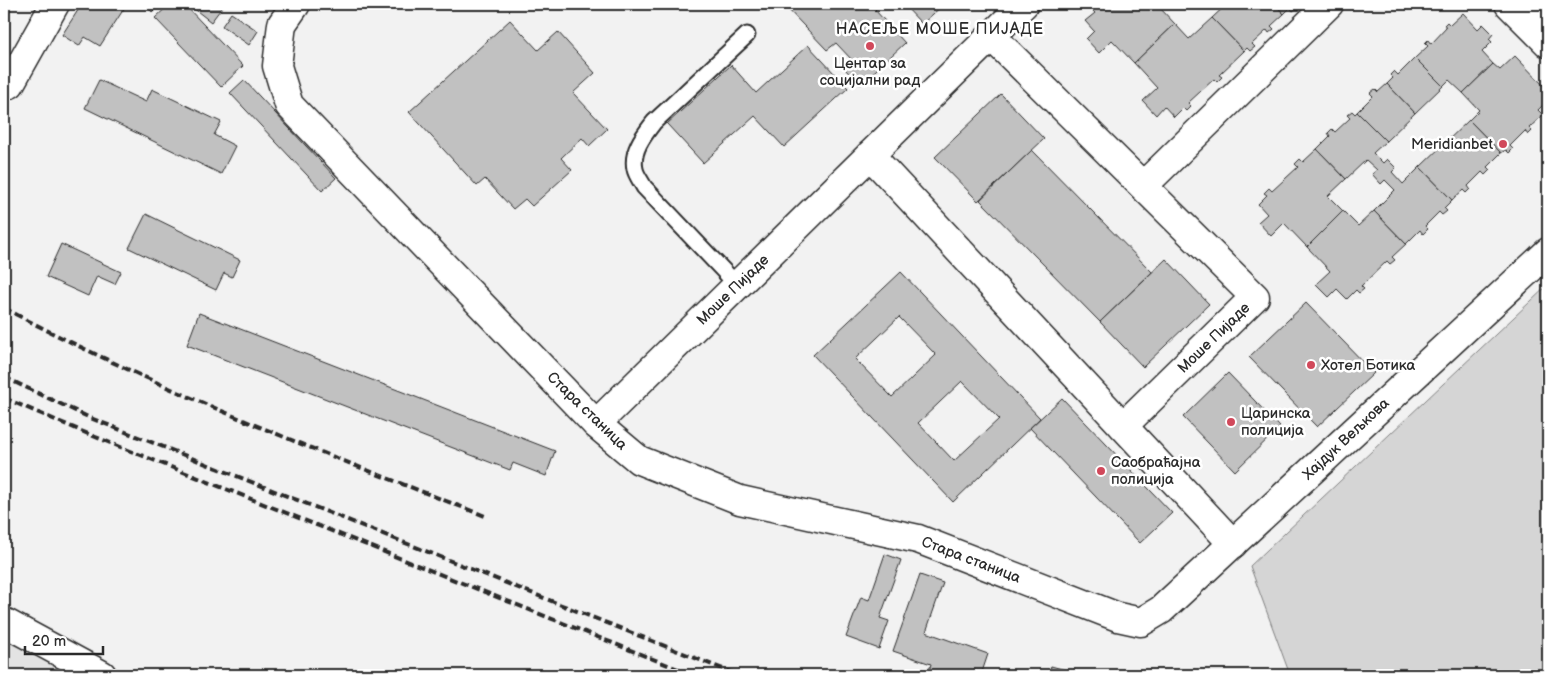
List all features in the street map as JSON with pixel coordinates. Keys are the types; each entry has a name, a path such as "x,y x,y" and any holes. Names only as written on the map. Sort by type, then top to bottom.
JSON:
{"street":[{"path":"4,81 10,84 55,4"},
{"name":"Моше Пијаде","path":"596,424 1024,4"},
{"path":"1143,186 1329,4"},
{"path":"1509,4 1548,43"},
{"path":"1543,4 1548,9"},
{"name":"Стара станица","path":"289,14 277,66 289,106 596,424 639,460 740,500 918,539 1118,618 1141,622"},
{"name":"Моше Пијаде","path":"991,36 1255,297 1123,426"},
{"path":"870,155 1233,544"},
{"name":"Хајдук Вељкова","path":"1141,622 1161,610 1548,252"},
{"path":"4,622 98,674"}],"lane":[{"path":"738,286 644,187 635,168 636,151 643,136 654,122 747,35"}],"shaded area":[{"path":"1548,285 1548,675 1290,675 1250,566"},
{"path":"4,621 102,675 4,675"}],"building":[{"path":"82,4 127,4 100,46 85,37 79,46 62,35"},
{"path":"145,4 160,4 152,12"},
{"path":"170,4 184,4 243,66 221,87 155,18"},
{"path":"188,4 220,4 223,6 211,22"},
{"name":"Центар за социјални рад","path":"783,4 881,4 875,10 905,43 860,85 843,67 852,60 836,43 827,50"},
{"path":"903,4 944,4 922,24"},
{"path":"1104,4 1165,4 1160,8 1175,24 1134,63 1112,40 1099,53 1086,39 1094,31 1085,21 1095,13 1092,10 1097,5 1100,8"},
{"path":"1227,4 1275,4 1284,14 1271,26 1274,29 1269,33 1267,30 1252,44 1255,47 1250,51 1247,48 1244,51 1212,18"},
{"path":"1275,4 1295,4 1298,7 1293,11 1290,8 1284,14"},
{"path":"231,13 258,31 249,45 222,26"},
{"path":"1463,13 1478,29 1483,24 1493,34 1489,39 1492,42 1482,52 1493,64 1463,93 1449,80 1443,86 1415,58 1428,46 1425,43 1428,40 1431,44 1447,27 1444,25 1447,22 1450,25"},
{"path":"1212,18 1244,51 1219,75 1222,77 1217,82 1214,79 1188,103 1191,106 1186,111 1183,108 1174,117 1164,106 1156,115 1143,101 1157,88 1134,63 1175,24 1189,39"},
{"path":"510,20 538,50 558,32 595,73 573,93 607,129 589,146 582,138 561,158 572,170 532,206 525,199 513,209 485,179 477,186 409,112"},
{"path":"808,45 848,88 784,147 755,116 703,163 667,124 731,65 756,93"},
{"path":"1515,56 1548,90 1548,100 1538,110 1543,115 1529,128 1532,131 1528,135 1525,131 1510,146 1513,149 1509,153 1506,150 1501,153 1469,120 1479,110 1463,93 1493,64 1500,70"},
{"path":"1415,58 1443,86 1415,113 1387,84 1393,78 1390,75 1394,71 1398,75"},
{"path":"99,80 146,102 152,89 221,122 214,135 235,146 221,174 85,108"},
{"path":"244,80 336,178 322,191 230,93"},
{"path":"1387,84 1415,113 1386,141 1357,112 1373,96 1370,93 1375,89 1378,92"},
{"path":"1001,94 1044,139 978,201 935,157"},
{"path":"1352,111 1355,114 1357,112 1386,141 1373,153 1383,163 1387,159 1396,168 1392,172 1403,184 1420,167 1452,200 1444,208 1447,211 1442,215 1439,212 1425,226 1428,229 1423,234 1420,230 1406,244 1374,211 1395,190 1385,180 1381,184 1372,174 1377,170 1366,160 1346,179 1317,149 1330,136 1328,133 1332,129 1335,132 1350,118 1347,115"},
{"path":"1469,120 1501,153 1487,167 1490,170 1485,175 1482,172 1468,186 1470,189 1466,193 1463,190 1452,200 1420,167"},
{"path":"1317,149 1346,179 1328,196 1343,211 1307,247 1284,223 1271,236 1258,222 1267,214 1258,204 1267,195 1264,193 1269,188 1272,191 1298,167 1295,164 1300,159 1303,162"},
{"path":"1032,150 1152,272 1100,322 980,200"},
{"path":"1343,211 1358,226 1374,211 1406,244 1392,257 1395,260 1390,264 1387,261 1361,286 1364,289 1359,293 1356,290 1347,299 1337,289 1329,297 1316,284 1330,271 1307,247"},
{"path":"146,214 240,260 232,277 224,273 216,290 129,248"},
{"path":"61,244 121,272 115,284 97,276 88,296 46,277"},
{"path":"1166,259 1209,304 1143,367 1100,322"},
{"path":"901,272 1040,418 953,502 813,355","holes":["899,317 936,355 892,397 855,359","962,381 999,419 954,461 918,423"]},
{"name":"Хотел Ботика","path":"1306,303 1374,373 1317,427 1249,357"},
{"path":"199,313 555,451 546,476 513,463 510,470 187,345"},
{"name":"Царинска полиција","path":"1228,373 1280,427 1235,471 1183,417"},
{"name":"Саобраћајна полиција","path":"1062,398 1172,513 1140,543 1030,428"},
{"path":"885,554 901,560 880,618 889,621 879,649 846,637 861,597 869,600"},
{"path":"920,575 943,583 926,632 988,654 981,675 941,675 929,671 931,664 893,651"},
{"path":"1051,666 1077,673 1077,675 1049,675"},
{"path":"1130,670 1142,675 1127,675"}],"railway":[{"path":"4,308 121,366 241,419 485,516"},
{"path":"4,377 88,417 738,675"},
{"path":"4,398 93,436 693,675"}],"place":[{"name":"Центар за социјални рад","path":"870,46"},
{"name":"Meridianbet","path":"1503,144"},
{"name":"Хотел Ботика","path":"1311,365"},
{"name":"Царинска полиција","path":"1231,422"},
{"name":"Саобраћајна полиција","path":"1101,471"}],"district":[{"name":"НАСЕЉЕ МОШЕ ПИЈАДЕ","path":"940,29"}]}
